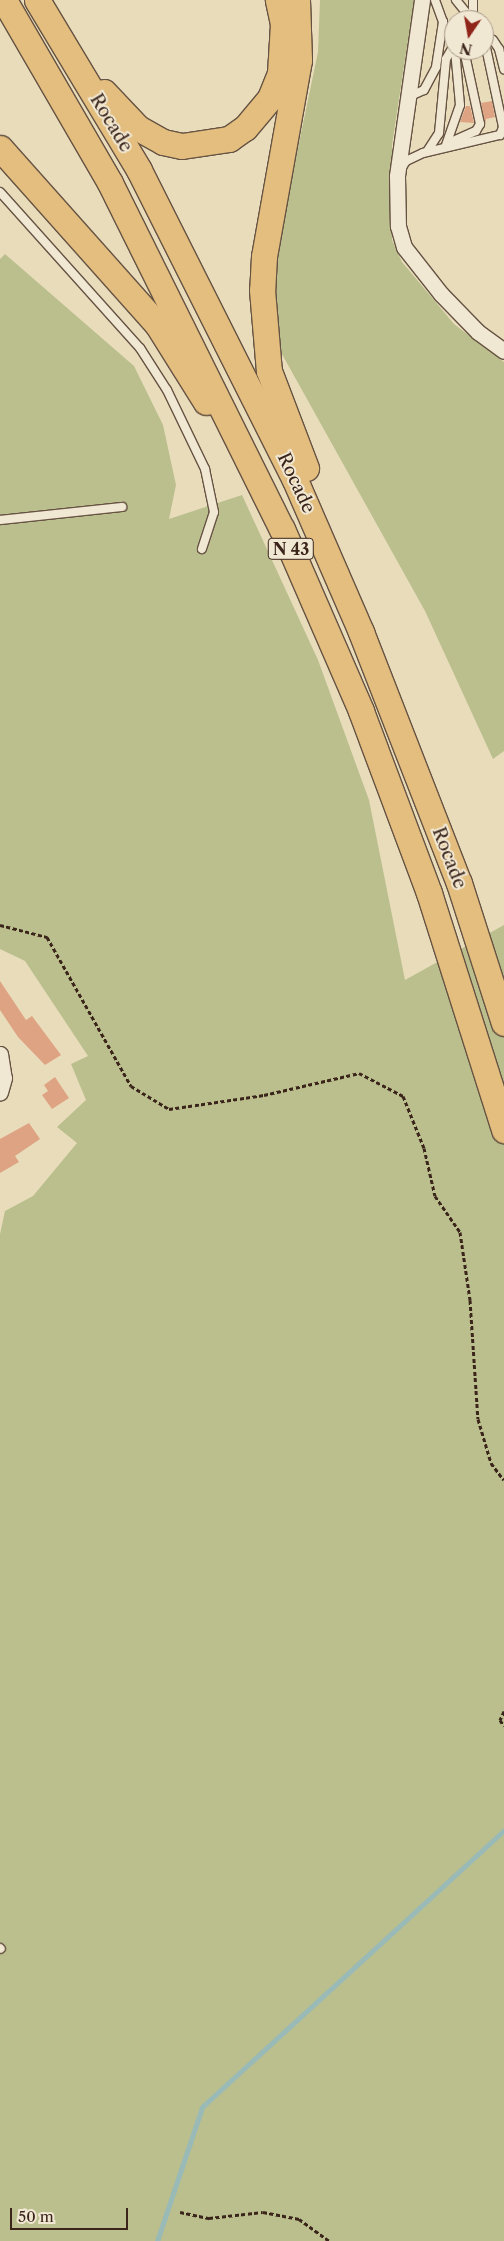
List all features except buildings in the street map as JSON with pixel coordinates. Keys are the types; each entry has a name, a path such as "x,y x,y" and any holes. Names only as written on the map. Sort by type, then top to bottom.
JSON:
{"highway":[{"name":"N 43","path":"4,0 110,183 282,529 361,711 429,893 504,1130"},
{"path":"38,0 109,98 138,128 163,142 182,146 229,138 245,128 270,98 280,73 282,51 283,24 278,0"},
{"name":"Rocade","path":"38,0 139,170 219,325 295,480 361,632 459,883 504,1023"},
{"path":"297,0 299,60 264,256 262,290 269,371 328,528 361,632"},
{"path":"289,118 310,58 314,0"},
{"path":"0,148 156,324 282,529"}],"street":[{"path":"422,0 398,176 398,226 404,247 441,294 478,332 504,351"},
{"path":"0,1054 4,1078 0,1092"}],"lane":[{"path":"408,97 424,90 436,67 443,22 435,0"},
{"path":"456,0 464,10"},
{"path":"494,41 500,49 504,69"},
{"path":"426,152 434,146 439,133 446,60"},
{"path":"444,148 460,105 456,60"},
{"path":"444,148 476,130 480,124 466,60"},
{"path":"489,60 503,127 495,137"},
{"path":"398,176 406,161 426,152 504,136"},
{"path":"0,192 140,348 167,390 205,469 214,512 202,549"},
{"path":"0,520 122,507"}],"path":[{"path":"0,925 47,938 131,1086 169,1110 264,1095 359,1073 403,1096 424,1148 435,1196 460,1232 470,1300 478,1418 492,1463 504,1480"},
{"path":"504,1711 500,1720 504,1726"},
{"path":"180,2212 209,2218 263,2212 281,2215 299,2219 330,2241"}],"green space":[{"path":"320,0 414,0 392,145 392,240 402,262 454,324 504,362 504,751 493,759 425,611 273,338 268,291 318,52"},
{"path":"5,254 134,366 163,425 176,485 169,519 242,495 318,660 369,800 405,980 504,925 504,2241 0,2241 0,1234 5,1211 33,1196 77,1143 57,1127 86,1100 71,1064 88,1056 25,961 0,949 0,259"}],"waterway":[{"path":"157,2241 202,2107 504,1830"}]}
